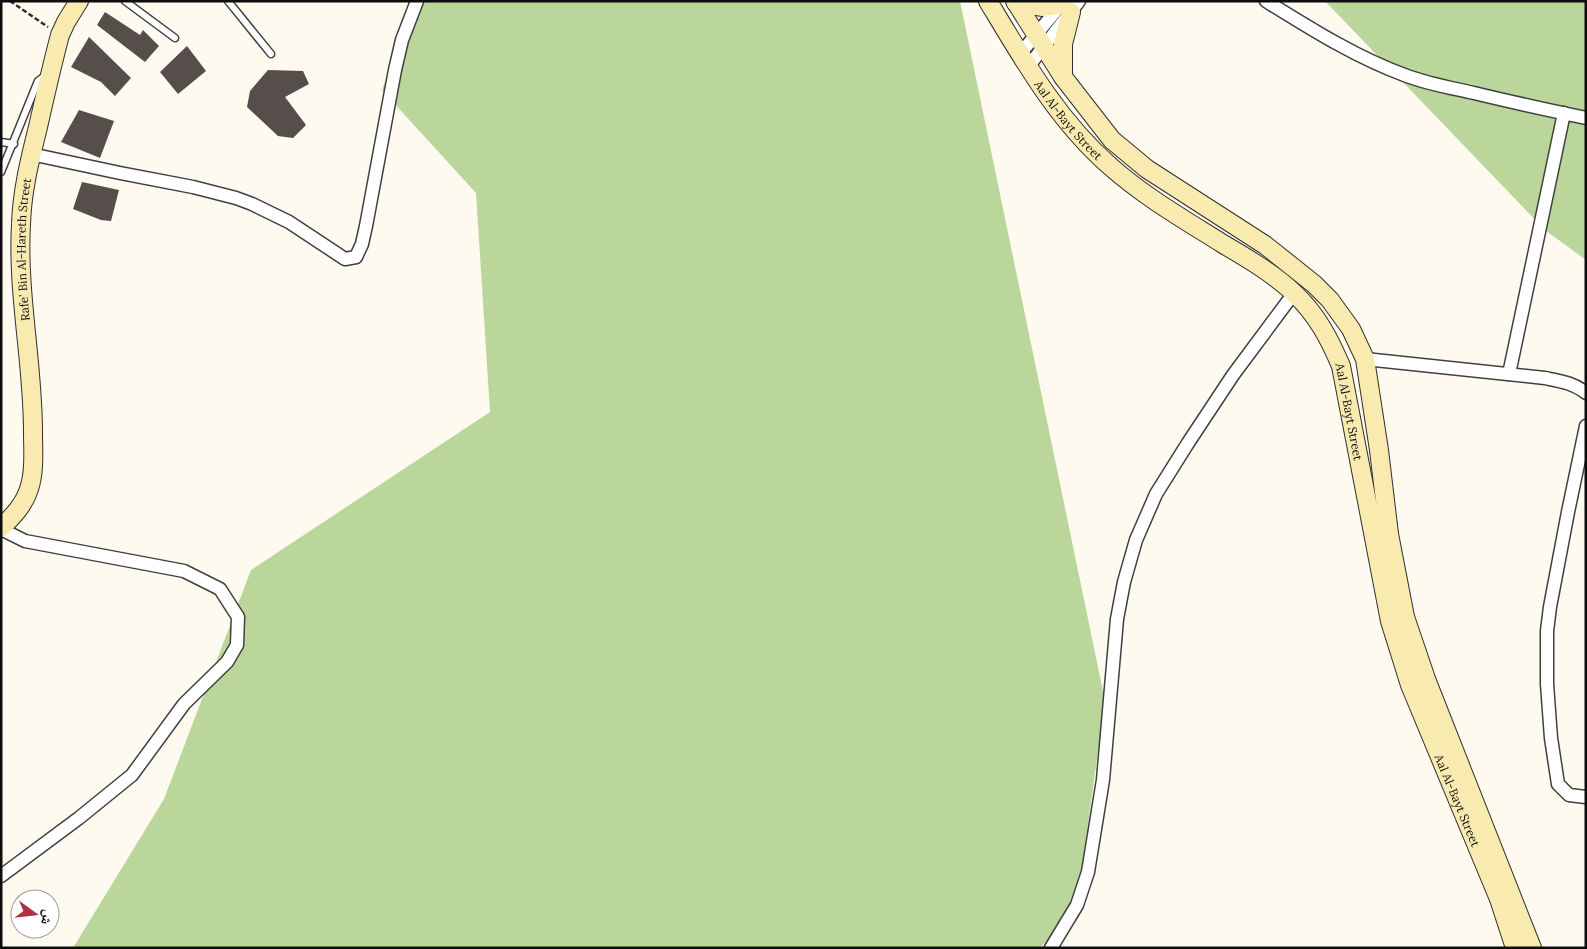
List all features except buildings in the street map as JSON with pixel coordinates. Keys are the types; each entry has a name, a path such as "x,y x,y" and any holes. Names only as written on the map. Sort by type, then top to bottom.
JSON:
{"street":[{"name":"Rafe' Bin Al-Hareth Street","path":"1,529 15,514 25,499 30,487 33,464 32,387 20,267 21,212 31,154 60,35 80,1"},
{"path":"31,154 193,187 236,198 289,222 345,259 356,257 362,244 366,226 402,40 417,1"},
{"name":"Aal Al-Bayt Street","path":"988,1 1049,100 1073,130 1097,155 1168,210 1254,262 1294,294 1320,324 1329,338 1342,366 1390,622 1410,685 1495,891 1515,948"},
{"path":"1266,1 1315,32 1365,59 1408,76 1586,118"},
{"path":"1015,2 1034,6 1069,5"},
{"name":"Aal Al-Bayt Street","path":"1015,2 1063,77 1112,140 1147,169 1265,245 1314,284 1330,300 1351,329 1365,359 1379,450 1389,534 1405,617 1430,688 1532,948"},
{"path":"1024,61 1069,5"},
{"path":"1063,77 1063,44 1069,5"},
{"path":"1509,374 1564,113"},
{"path":"1051,948 1077,905 1088,872 1103,780 1117,618 1124,582 1136,540 1156,494 1188,443 1233,375 1294,294"},
{"path":"1365,359 1566,382 1586,393"},
{"path":"1586,426 1550,607 1547,631 1550,738 1558,784 1569,795 1586,797"},
{"path":"1,529 25,541 184,571 220,589 238,617 237,645 227,662 184,704 132,775 79,818 1,876"}],"lane":[{"path":"126,1 175,38"},
{"path":"228,1 271,54"},
{"path":"1,172 38,81 46,75 50,76"},
{"path":"1,142 14,144"}],"path":[{"path":"10,1 60,35"}],"green space":[{"path":"414,1 960,1 1105,701 1076,911 1040,948 73,948 164,799 251,570 490,412 476,193 382,90"},
{"path":"1325,1 1586,1 1586,260 1545,230"}]}
